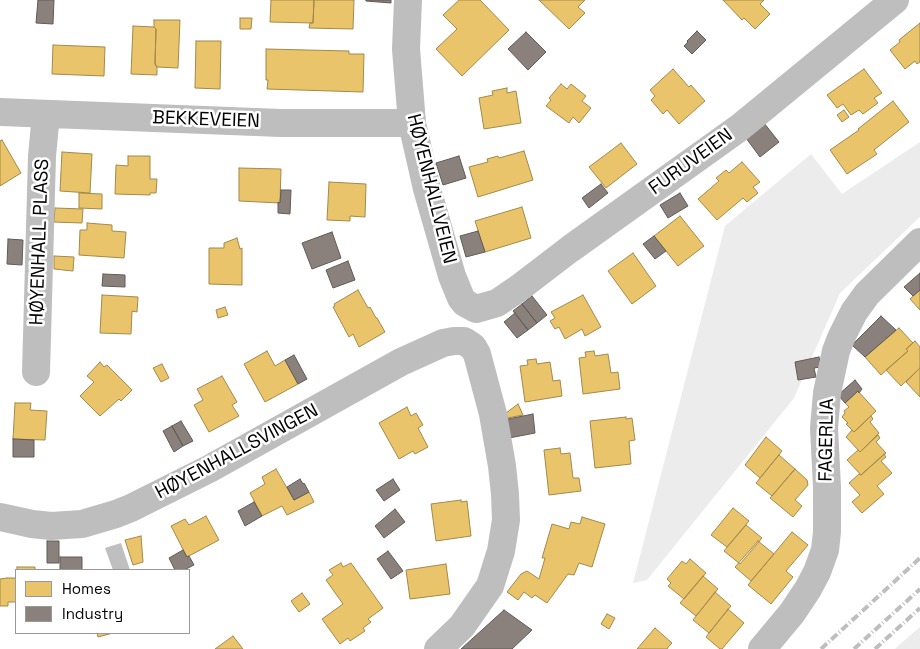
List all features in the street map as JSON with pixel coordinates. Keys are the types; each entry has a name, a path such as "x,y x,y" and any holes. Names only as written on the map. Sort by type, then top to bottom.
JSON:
{"street":[{"name":"HØYENHALLVEIEN","path":"408,0 406,49 412,123 427,189 452,276 461,298 465,303 476,309"},
{"name":"FURUVEIEN","path":"476,309 497,303 519,288 578,243 739,128 895,0"},
{"name":"BEKKEVEIEN","path":"0,112 281,123 412,123"},
{"name":"HØYENHALL PLASS","path":"36,372 42,156 46,114"},
{"name":"FAGERLIA","path":"762,649 792,613 808,589 825,550 828,532 824,428 827,393 836,351 841,338 854,312 867,294 920,242"},
{"name":"HØYENHALLSVINGEN","path":"0,517 51,526 82,524 213,479 401,362 443,343 454,340 464,341 474,347 477,354 493,414 503,475 506,520 501,552 490,586 462,626 438,649"}],"shaded area":[{"path":"920,142 920,217 840,293 794,398 647,580 633,583 725,226 811,154 842,194"},
{"path":"121,543 130,569 113,569 105,548"},
{"path":"920,627 920,649 895,649 899,645"}],"building: Homes":[{"path":"271,0 314,0 313,23 270,22"},
{"path":"314,0 354,0 353,29 309,28 310,23 313,23"},
{"path":"459,0 480,0 509,30 462,76 436,49 457,29 443,15"},
{"path":"539,0 585,0 578,7 585,13 569,29"},
{"path":"723,0 764,0 760,4 770,14 755,29 744,18 742,20"},
{"path":"240,18 252,18 251,29 240,29"},
{"path":"154,20 180,20 178,68 157,67 155,64 156,29 154,27"},
{"path":"920,23 920,62 917,64 915,61 905,69 890,50"},
{"path":"133,26 154,27 156,29 155,64 157,75 131,74"},
{"path":"196,41 221,41 220,89 195,88"},
{"path":"53,45 105,47 104,76 52,74"},
{"path":"266,49 349,51 349,54 364,54 363,92 267,89"},
{"path":"673,69 705,101 679,124 667,110 663,114 651,100 655,96 650,90"},
{"path":"864,69 882,93 874,98 878,103 863,114 859,110 851,115 843,104 837,108 827,95"},
{"path":"561,84 567,89 571,84 586,96 582,101 591,108 579,123 573,117 569,123 546,106 551,100 549,98"},
{"path":"507,88 507,93 516,91 521,123 484,129 479,98 493,95 492,91"},
{"path":"893,101 909,122 874,150 877,154 847,174 830,150 859,130"},
{"path":"844,110 849,117 842,122 837,115"},
{"path":"2,140 21,173 0,186 0,141"},
{"path":"621,143 637,164 606,188 589,167"},
{"path":"524,151 533,180 478,197 469,167 488,162 487,159 498,156 499,158"},
{"path":"62,152 92,154 90,193 60,191"},
{"path":"128,156 150,156 150,179 157,179 156,193 150,193 150,195 115,194 116,165 128,166"},
{"path":"742,162 760,182 753,187 758,193 747,202 743,198 717,220 698,199 719,181 716,178 726,170 729,173"},
{"path":"239,168 281,169 280,203 239,201"},
{"path":"329,182 366,184 365,217 350,216 350,221 327,220"},
{"path":"79,193 102,194 102,209 79,208"},
{"path":"522,207 531,238 485,252 475,221"},
{"path":"55,208 83,209 82,223 54,222"},
{"path":"680,216 704,246 678,266 654,236"},
{"path":"87,223 112,225 112,231 126,232 124,258 79,255 80,230 87,230"},
{"path":"237,238 240,249 242,248 242,285 209,284 209,248 224,248 224,243"},
{"path":"633,253 656,286 632,304 608,271"},
{"path":"54,256 74,257 73,271 54,269"},
{"path":"358,290 385,332 359,347 353,334 349,337 333,307 335,306 334,304"},
{"path":"920,290 920,310 910,299"},
{"path":"102,295 138,297 137,312 132,311 131,334 100,333"},
{"path":"583,295 601,327 585,336 582,329 565,339 559,327 555,329 550,321 555,318 551,312"},
{"path":"225,307 228,315 218,318 216,310"},
{"path":"899,328 913,343 906,349 908,351 881,375 865,357"},
{"path":"915,341 920,347 920,368 901,386 886,370 908,351 906,349"},
{"path":"267,351 275,366 285,360 298,384 265,402 244,364"},
{"path":"594,351 595,356 608,354 611,373 618,372 620,389 583,394 579,358 586,357 585,352"},
{"path":"536,359 537,364 550,362 553,381 560,380 562,396 525,402 520,366 528,365 527,360"},
{"path":"100,362 104,367 107,365 132,390 121,401 119,399 100,416 80,396 94,382 87,376"},
{"path":"162,364 169,378 161,382 153,368"},
{"path":"920,368 920,397 906,382"},
{"path":"222,376 237,402 232,405 239,416 209,432 194,405 203,400 197,389"},
{"path":"858,391 876,411 854,432 842,417 845,413 844,411 849,407 845,403"},
{"path":"15,403 31,403 30,410 47,411 45,440 13,439"},
{"path":"518,404 523,415 507,418 506,413"},
{"path":"407,407 411,416 416,413 423,425 418,428 428,447 415,454 413,451 399,459 379,423"},
{"path":"871,416 873,419 870,422 879,433 860,452 846,437 852,430 854,432"},
{"path":"626,417 626,419 632,418 635,440 629,441 631,464 595,468 590,421"},
{"path":"878,435 880,438 876,442 886,453 861,475 847,460 858,450 860,452"},
{"path":"766,437 782,451 760,478 745,465"},
{"path":"560,448 561,454 570,453 573,478 579,478 581,491 549,495 544,450"},
{"path":"884,454 886,457 881,461 892,473 877,486 884,494 862,513 852,502 860,495 849,483"},
{"path":"779,455 795,469 772,496 756,483"},
{"path":"276,469 294,500 309,492 314,502 287,515 282,506 262,516 250,493 265,484 262,477"},
{"path":"795,469 807,480 808,485 795,500 802,506 793,517 770,498"},
{"path":"461,500 461,502 467,501 471,536 436,541 431,504"},
{"path":"733,508 749,521 727,547 711,535"},
{"path":"206,516 219,540 187,557 171,526 185,519 189,525"},
{"path":"582,517 605,524 592,567 579,563 574,575 568,574 547,603 535,595 532,598 524,592 518,600 507,592 521,574 527,571 539,579 545,558 542,558 552,524 569,529 571,522 580,524"},
{"path":"746,525 762,538 740,564 724,551"},
{"path":"792,532 808,545 786,571 793,577 771,604 748,585"},
{"path":"141,536 143,562 133,565 125,540"},
{"path":"758,541 774,554 751,581 735,567"},
{"path":"690,559 706,573 684,599 668,586 671,583 667,579 682,561 686,564"},
{"path":"341,563 343,567 351,563 383,608 368,619 371,622 363,628 365,631 350,641 348,638 340,644 322,619 343,604 326,580 333,575 329,570"},
{"path":"446,564 450,594 410,599 406,570"},
{"path":"17,567 35,567 35,569 17,569"},
{"path":"703,576 718,589 696,616 680,603"},
{"path":"15,578 15,602 8,602 8,606 0,606 0,579"},
{"path":"715,592 731,606 709,633 693,620"},
{"path":"302,593 310,604 299,612 291,601"},
{"path":"728,609 744,623 720,649 706,637"},
{"path":"607,614 615,618 609,629 601,624"},
{"path":"655,628 672,643 667,649 637,649"},
{"path":"97,634 109,634 98,637"},
{"path":"233,636 243,649 215,649"}],"building: Industry":[{"path":"38,0 54,0 53,24 36,23"},
{"path":"391,0 391,3 366,1"},
{"path":"697,31 706,40 692,54 684,46"},
{"path":"526,32 546,52 528,70 508,49"},
{"path":"764,123 779,142 760,157 746,138"},
{"path":"459,156 466,178 443,185 436,163"},
{"path":"601,184 608,193 589,208 582,198"},
{"path":"281,190 291,190 290,214 278,213"},
{"path":"680,193 688,206 668,218 660,205"},
{"path":"478,231 485,252 466,257 460,236"},
{"path":"332,232 341,258 312,269 302,243"},
{"path":"654,236 666,251 655,259 643,244"},
{"path":"8,239 23,240 22,265 7,264"},
{"path":"348,261 355,280 333,288 326,270"},
{"path":"920,273 920,290 913,296 904,287"},
{"path":"103,274 125,275 125,287 102,286"},
{"path":"532,296 547,315 537,323 522,304"},
{"path":"522,304 537,323 528,330 513,311"},
{"path":"515,313 528,330 517,338 504,322"},
{"path":"881,316 896,330 865,357 852,345"},
{"path":"294,355 307,379 298,384 285,360"},
{"path":"819,357 821,367 814,368 816,377 798,380 795,362"},
{"path":"855,380 862,389 845,403 838,395"},
{"path":"533,414 535,433 509,438 508,419"},
{"path":"181,421 193,441 183,446 172,426"},
{"path":"172,426 183,446 174,452 163,431"},
{"path":"13,439 34,440 34,457 13,457"},
{"path":"300,479 309,492 294,500 287,487"},
{"path":"393,479 400,490 384,501 376,490"},
{"path":"254,502 262,516 245,526 238,511"},
{"path":"395,509 405,522 384,538 375,526"},
{"path":"47,541 59,541 59,563 47,563"},
{"path":"183,550 194,565 186,569 174,569 169,558"},
{"path":"388,551 403,571 391,579 377,559"},
{"path":"60,557 82,557 82,569 60,569"},
{"path":"504,610 532,630 512,649 461,649"}],"railway":[{"path":"821,649 920,558"},
{"path":"854,649 920,589"},
{"path":"875,649 920,608"}]}
